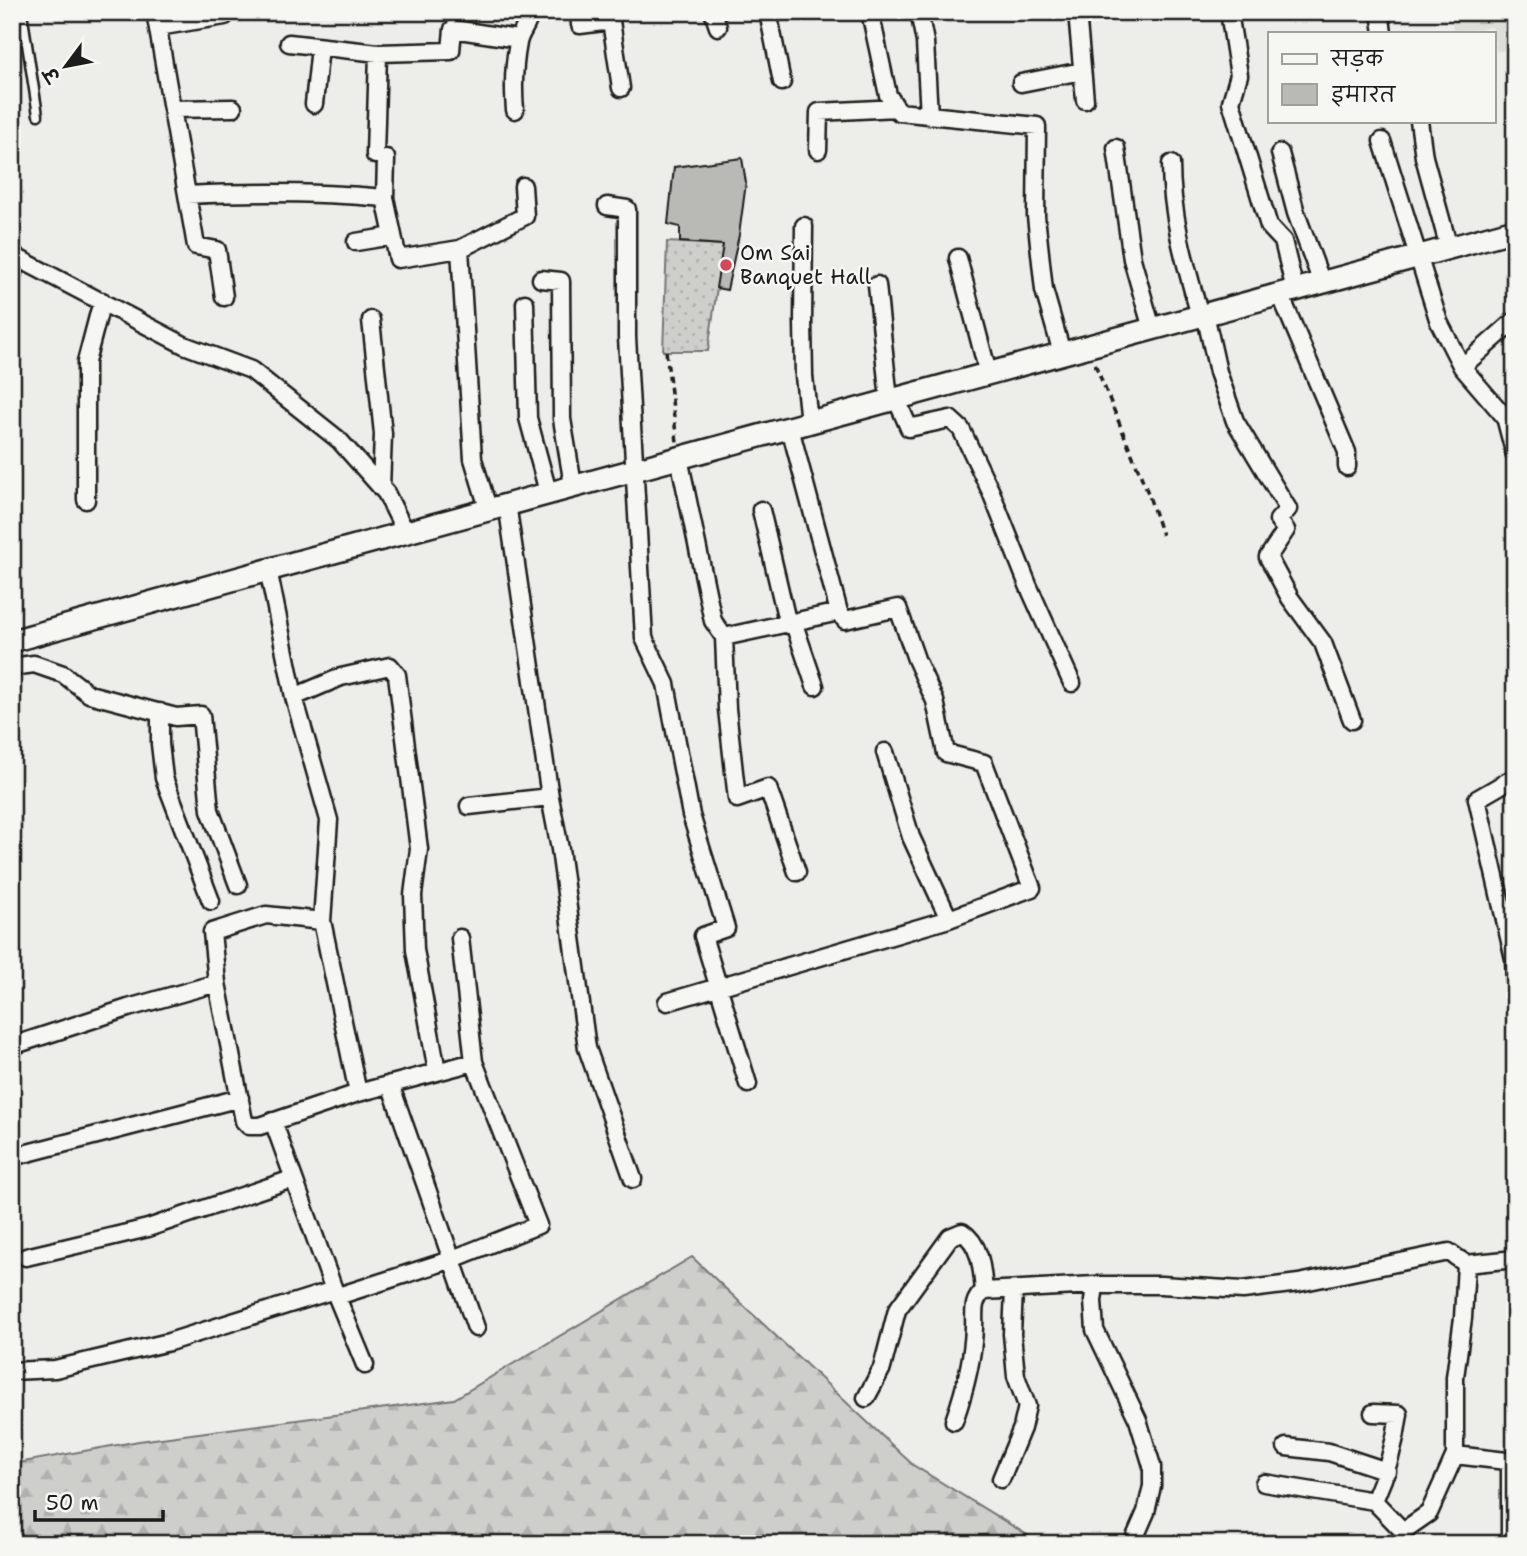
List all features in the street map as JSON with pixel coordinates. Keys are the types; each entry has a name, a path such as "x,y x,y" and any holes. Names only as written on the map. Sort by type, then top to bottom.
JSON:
{"main road":[{"path":"12,641 497,505 1515,230"}],"street":[{"path":"515,110 513,92 518,40 530,19 529,12"},
{"path":"579,12 580,25 611,21 621,88"},
{"path":"768,12 782,82"},
{"path":"870,12 888,95 899,112 1037,126 1036,216 1044,290 1062,353"},
{"path":"919,12 925,42 929,116"},
{"path":"1077,12 1085,100"},
{"path":"1229,12 1239,75 1231,102 1269,226 1283,241 1288,292 1347,452 1347,467"},
{"path":"1380,12 1383,32"},
{"path":"224,297 217,250 196,246 156,20 225,16"},
{"path":"289,43 378,53 451,51 453,29 518,40"},
{"path":"314,104 320,47"},
{"path":"378,53 380,157 385,198 398,258 460,249 525,216 523,186"},
{"path":"1021,83 1083,71"},
{"path":"172,109 233,108"},
{"path":"818,150 819,112 897,108"},
{"path":"1419,122 1424,157 1449,248"},
{"path":"1382,141 1439,322 1462,367 1505,417 1515,455"},
{"path":"1116,148 1132,259 1152,329"},
{"path":"1280,153 1296,213 1322,283"},
{"path":"1171,164 1171,195 1182,251 1218,373 1235,421 1288,509 1278,520 1286,530 1268,557 1290,598 1323,643 1352,720"},
{"path":"187,195 269,192 385,198"},
{"path":"607,206 627,209 627,337 644,638 666,684 690,810 726,928 703,936 748,1084"},
{"path":"667,1002 948,919 1032,888 984,763 946,753 935,701 916,659 898,608 845,620 839,612 799,425 804,226"},
{"path":"356,242 393,236"},
{"path":"460,249 473,459 497,505 560,849 587,1048 632,1179"},
{"path":"12,276 14,256 184,345 251,370 340,440 381,488 405,531"},
{"path":"958,258 988,373"},
{"path":"541,279 561,281 562,419 573,485"},
{"path":"877,285 893,399 909,428 950,419 961,429 1072,683"},
{"path":"86,500 86,362 102,301"},
{"path":"525,303 528,418 548,492"},
{"path":"371,320 383,434 381,488"},
{"path":"1462,367 1513,326"},
{"path":"679,458 713,621 724,638 727,709 737,799 768,788 797,872"},
{"path":"761,510 791,624 815,687"},
{"path":"268,569 294,697 328,820 322,922 358,1093"},
{"path":"724,638 839,612"},
{"path":"12,667 34,664 63,674 89,694 176,717 201,715 210,810 238,885"},
{"path":"294,697 341,677 390,666 397,675 419,849 413,895 415,950 437,1071"},
{"path":"160,712 164,778 211,901"},
{"path":"885,752 911,837 948,919"},
{"path":"1515,777 1477,799 1515,959 1515,981"},
{"path":"469,806 550,797"},
{"path":"322,922 266,915 212,932 217,983 244,1121 249,1126 474,1062"},
{"path":"12,1371 55,1369 169,1342 450,1259 538,1225 474,1062 460,938"},
{"path":"12,1046 128,1008 217,983"},
{"path":"390,1084 476,1328"},
{"path":"12,1157 240,1098"},
{"path":"273,1121 292,1179 365,1364"},
{"path":"26,1257 148,1227 292,1179"},
{"path":"866,1398 882,1368 897,1310 950,1237 962,1232 972,1238 982,1267 984,1291"},
{"path":"954,1421 969,1376 974,1304 977,1296 984,1291 1095,1285 1161,1285 1243,1290 1298,1283 1449,1252 1466,1264 1515,1259"},
{"path":"1264,1483 1374,1501 1402,1537 1429,1513 1455,1455 1455,1377 1463,1318 1466,1264"},
{"path":"1095,1285 1095,1330 1138,1420 1152,1466 1152,1486 1146,1511 1132,1544"},
{"path":"1001,1479 1022,1428 1027,1406 1016,1376 1012,1334 1014,1290"},
{"path":"1373,1413 1399,1414 1395,1444 1374,1501"},
{"path":"1286,1447 1329,1452 1387,1471"},
{"path":"1455,1455 1513,1462 1510,1544"}],"lane":[{"path":"22,12 38,115"}],"path":[{"path":"1087,346 1118,416 1162,535"},
{"path":"666,351 679,458"}],"shaded area":[{"path":"1449,12 1515,12 1515,50 1496,51 1496,32 1493,32 1492,27 1454,32"}],"green space":[{"path":"667,242 723,245 708,351 663,351"},
{"path":"692,1257 913,1465 1042,1544 12,1544 12,1464 139,1441 454,1399"}],"building":[{"name":"Om Sai Banquet Hall","path":"742,158 746,183 739,235 727,290 716,288 723,245 680,242 680,227 668,224 674,167"}],"place":[{"name":"Om Sai Banquet Hall","path":"726,265"}]}
